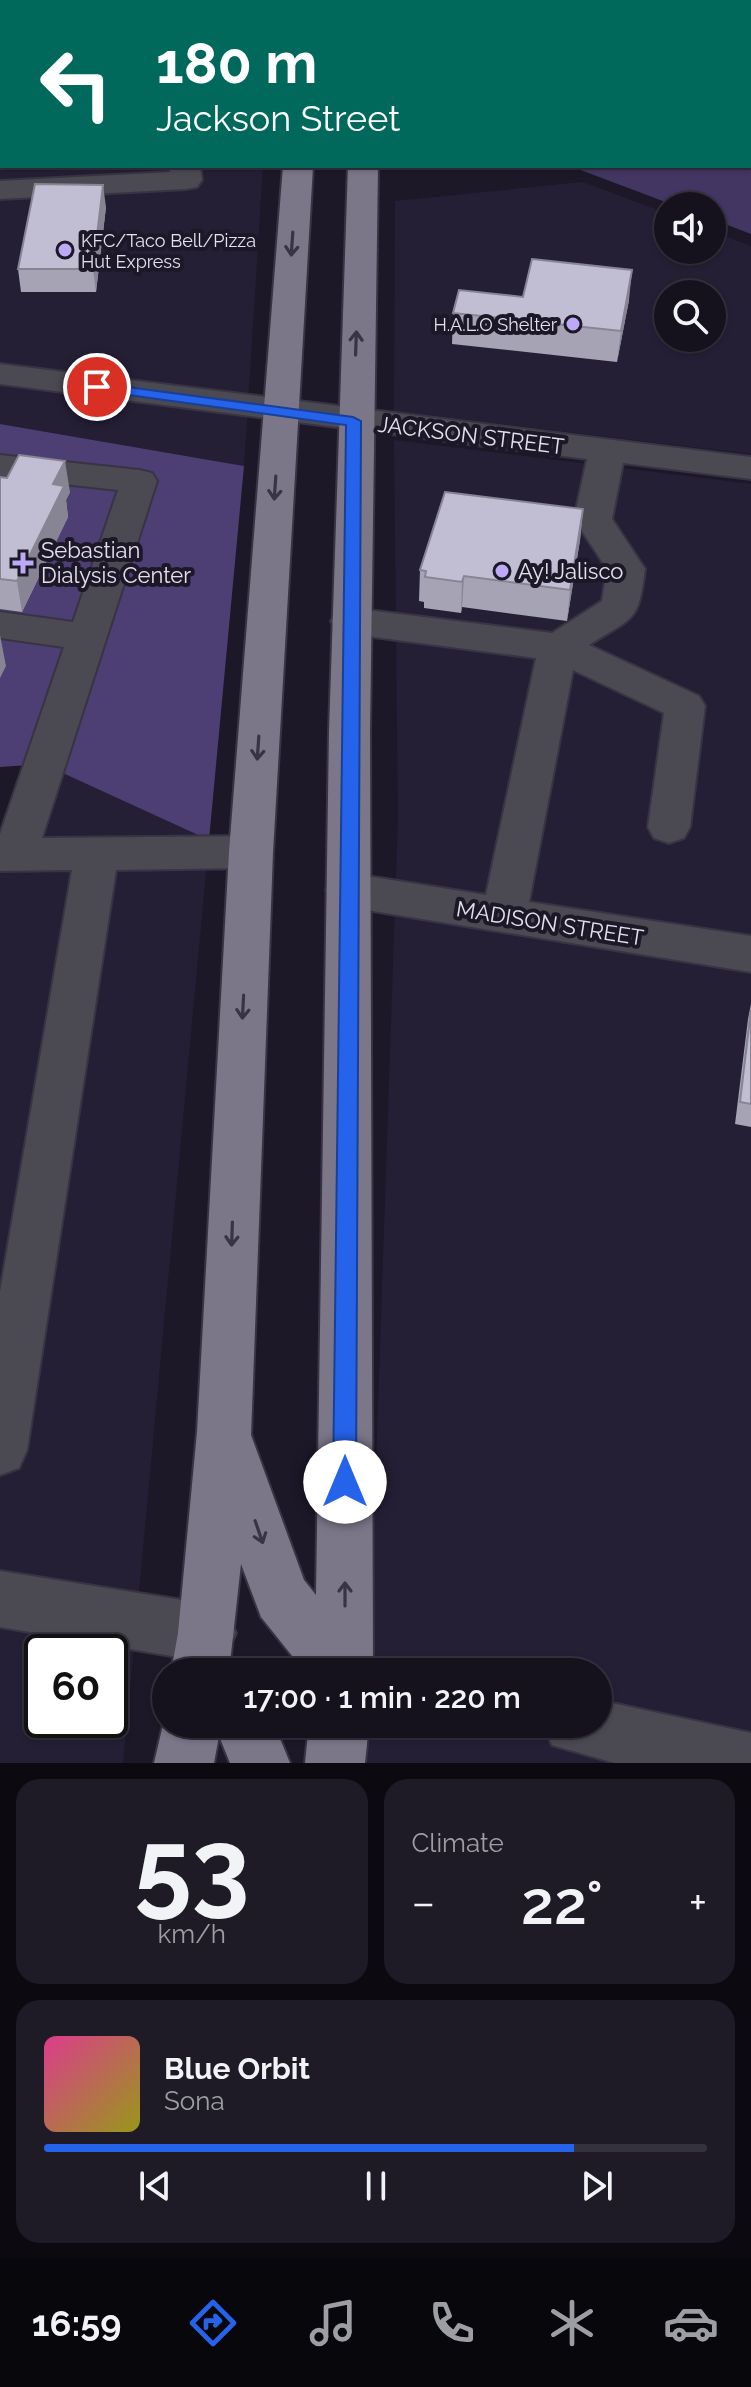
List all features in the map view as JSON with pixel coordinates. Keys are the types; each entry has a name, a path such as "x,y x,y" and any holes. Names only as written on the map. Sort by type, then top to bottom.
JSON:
{"main road":[{"path":"210,1658 224,1432 251,852 298,168"},
{"path":"343,1658 353,421 363,168"},
{"path":"224,1432 281,1597 331,1658"},
{"path":"184,1763 188,1738"},
{"path":"250,1738 260,1763"},
{"path":"335,1763 338,1738"}],"street":[{"path":"0,190 186,180 185,168"},
{"name":"JACKSON STREET","path":"0,374 353,421 751,468"},
{"path":"504,916 558,647 621,607 626,569 593,519 607,451"},
{"path":"0,466 139,481 87,637 8,854 251,852"},
{"path":"351,621 558,647 685,706 669,827"},
{"path":"0,625 87,637"},
{"path":"0,1450 97,854"},
{"name":"MADISON STREET","path":"348,890 751,954"},
{"path":"0,1599 206,1658"},
{"path":"612,1733 751,1763"}],"shaded area":[{"path":"0,168 263,168 244,466 0,424"},
{"path":"575,168 751,168 751,234 726,224 726,192 654,192 654,198"},
{"path":"583,182 654,209 654,264 726,264 726,236 751,246 751,454 394,411 395,201"},
{"path":"0,424 244,466 209,840 43,764 0,767"},
{"path":"394,440 751,484 751,1763 366,1763 367,1738 612,1738 612,1658 369,1658 398,818"},
{"path":"43,764 209,840 128,1709 128,1634 24,1634 24,1738 125,1738 123,1763 0,1763 0,862"}],"building":[{"name":"KFC/Taco Bell/Pizza Hut Express","path":"35,184 103,185 93,269 18,269"},
{"path":"532,259 632,270 621,331 453,313 459,290 523,297"},
{"path":"19,455 65,461 53,484 64,486 17,581 0,579 0,477 7,478"},
{"path":"445,492 583,509 570,590 464,576 462,582 425,577 426,571 420,570"},
{"path":"751,1010 751,1104 740,1102"}],"place":[{"name":"KFC/Taco Bell/Pizza Hut Express","path":"65,250"},
{"name":"H.A.L.O Shelter","path":"573,324"},
{"name":"Sebastian Dialysis Center","path":"23,563"},
{"name":"Ay! Jalisco","path":"502,571"}],"route":[{"path":"97,387 353,421 346,1007 345,1482"}]}
